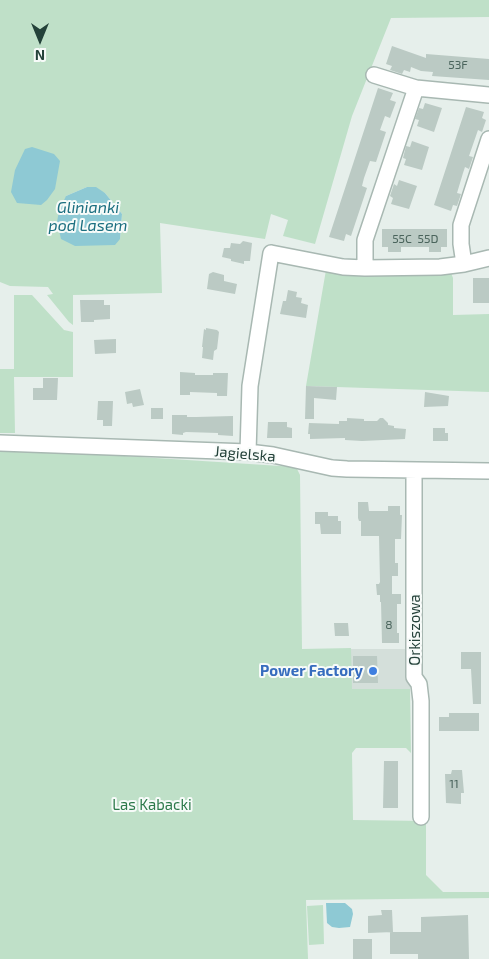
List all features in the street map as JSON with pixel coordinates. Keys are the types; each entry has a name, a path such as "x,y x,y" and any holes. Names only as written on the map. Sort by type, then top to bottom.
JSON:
{"street":[{"path":"374,75 416,88 489,95"},
{"path":"365,268 365,240 416,88"},
{"path":"464,264 461,225 489,139"},
{"path":"248,452 250,386 271,253 344,267 365,268 440,267 489,258"},
{"name":"Jagielska","path":"0,443 248,452 273,455 332,468 489,471"},
{"name":"Orkiszowa","path":"414,470 414,677 420,684 421,700 421,817"}],"shaded area":[{"path":"351,649 410,649 410,689 351,689"}],"green space":[{"path":"0,0 489,0 489,17 391,18 352,116 315,244 283,236 288,220 271,214 265,239 160,223 162,293 73,295 73,325 47,295 53,294 48,287 10,286 0,282","holes":["87,187 105,193 122,214 120,239 66,196"]},
{"path":"326,270 451,273 453,278 453,315 489,314 489,392 306,386"},
{"path":"14,295 32,295 64,330 73,332 73,377 14,377 15,433 0,433 0,369 14,369"},
{"name":"Las Kabacki","path":"0,448 296,467 300,475 302,649 351,648 352,689 410,689 411,753 406,748 356,748 352,753 353,820 426,821 426,875 443,892 489,892 489,898 306,900 308,959 0,959"},
{"path":"323,905 324,944 309,945 307,906"}],"water":[{"name":"Glinianki pod Lasem","path":"32,147 54,154 60,161 55,189 41,205 17,203 11,192 15,170 25,149"},
{"name":"Glinianki pod Lasem","path":"87,187 96,187 105,193 122,214 120,239 115,245 75,246 61,239 57,222 59,211 66,196"},
{"path":"326,903 345,903 352,909 353,914 350,927 332,927 327,923"}],"building":[{"path":"392,46 426,58 426,54 489,59 489,80 432,76 433,72 421,71 411,67 410,72 404,70 402,74 390,70 392,66 386,64"},
{"path":"378,88 393,93 390,100 396,102 390,118 385,116 380,130 386,132 376,162 370,161 364,178 362,186 367,188 351,236 346,234 344,241 329,237"},
{"path":"425,103 442,108 434,132 417,126 419,120 415,119 419,108 423,109"},
{"path":"466,107 484,112 482,118 486,120 482,132 478,130 469,156 473,157 469,169 465,167 457,193 461,194 457,206 453,205 451,211 434,205"},
{"path":"412,141 429,147 422,170 404,165 406,159 403,158 406,146 410,147"},
{"path":"399,180 417,186 409,209 391,204 393,198 390,196 394,184 397,186"},
{"path":"382,229 447,229 447,247 441,247 441,252 429,252 429,247 401,247 401,252 388,252 388,247 382,247"},
{"path":"243,241 252,243 250,261 244,261 244,264 222,257 224,248 230,248 231,243 240,244"},
{"path":"213,272 224,275 224,281 237,284 235,294 207,289 209,274"},
{"path":"473,278 489,278 489,303 473,303"},
{"path":"288,290 297,292 296,297 302,298 301,303 308,305 306,318 280,314 283,301 286,301"},
{"path":"80,300 104,300 104,305 110,305 110,319 81,322"},
{"path":"206,328 219,332 217,349 214,351 213,360 202,358 204,329 206,330"},
{"path":"116,339 116,353 95,354 94,340"},
{"path":"180,372 195,373 195,375 228,373 227,396 217,396 217,393 190,392 190,395 180,395"},
{"path":"43,378 58,378 57,400 33,400 33,388 43,388"},
{"path":"306,386 337,387 336,400 314,398 314,419 305,419"},
{"path":"140,389 144,405 133,407 132,403 127,404 125,392"},
{"path":"425,392 449,396 448,406 424,407"},
{"path":"98,401 113,401 112,426 103,426 103,420 97,420"},
{"path":"151,408 163,408 163,419 151,419"},
{"path":"172,415 187,415 187,417 233,416 233,436 218,435 218,433 186,432 183,435 172,434"},
{"path":"347,418 377,421 383,418 388,425 394,426 394,428 406,429 405,439 362,441 345,440 345,438 310,439 310,434 308,434 309,423 339,424 339,421 347,421"},
{"path":"268,422 287,422 287,427 292,428 292,438 267,438"},
{"path":"433,428 445,428 445,433 448,433 448,441 433,441"},
{"path":"358,502 368,502 369,511 388,511 388,506 400,506 400,515 402,515 401,539 395,539 395,563 398,563 398,576 392,576 392,594 401,594 401,604 397,604 399,643 382,643 381,602 380,595 377,595 376,584 380,582 379,536 361,536"},
{"path":"315,512 328,512 328,516 338,516 338,521 341,521 341,534 321,534 320,524 315,524"},
{"path":"334,623 348,623 349,636 335,636"},
{"path":"461,652 481,652 481,704 473,704 471,669 461,669"},
{"path":"353,656 377,656 378,683 353,683"},
{"path":"449,713 479,713 479,731 439,731 439,717 449,717"},
{"path":"384,761 398,761 398,808 383,808"},
{"path":"452,770 462,770 464,793 461,793 461,804 446,803 445,774 451,774"},
{"path":"381,910 392,910 393,932 368,933 368,916 382,915"},
{"path":"468,915 469,959 418,959 418,954 390,954 390,932 421,932 421,917"},
{"path":"353,939 372,939 372,959 353,959"}],"place":[{"name":"Power Factory","path":"373,671"}]}
